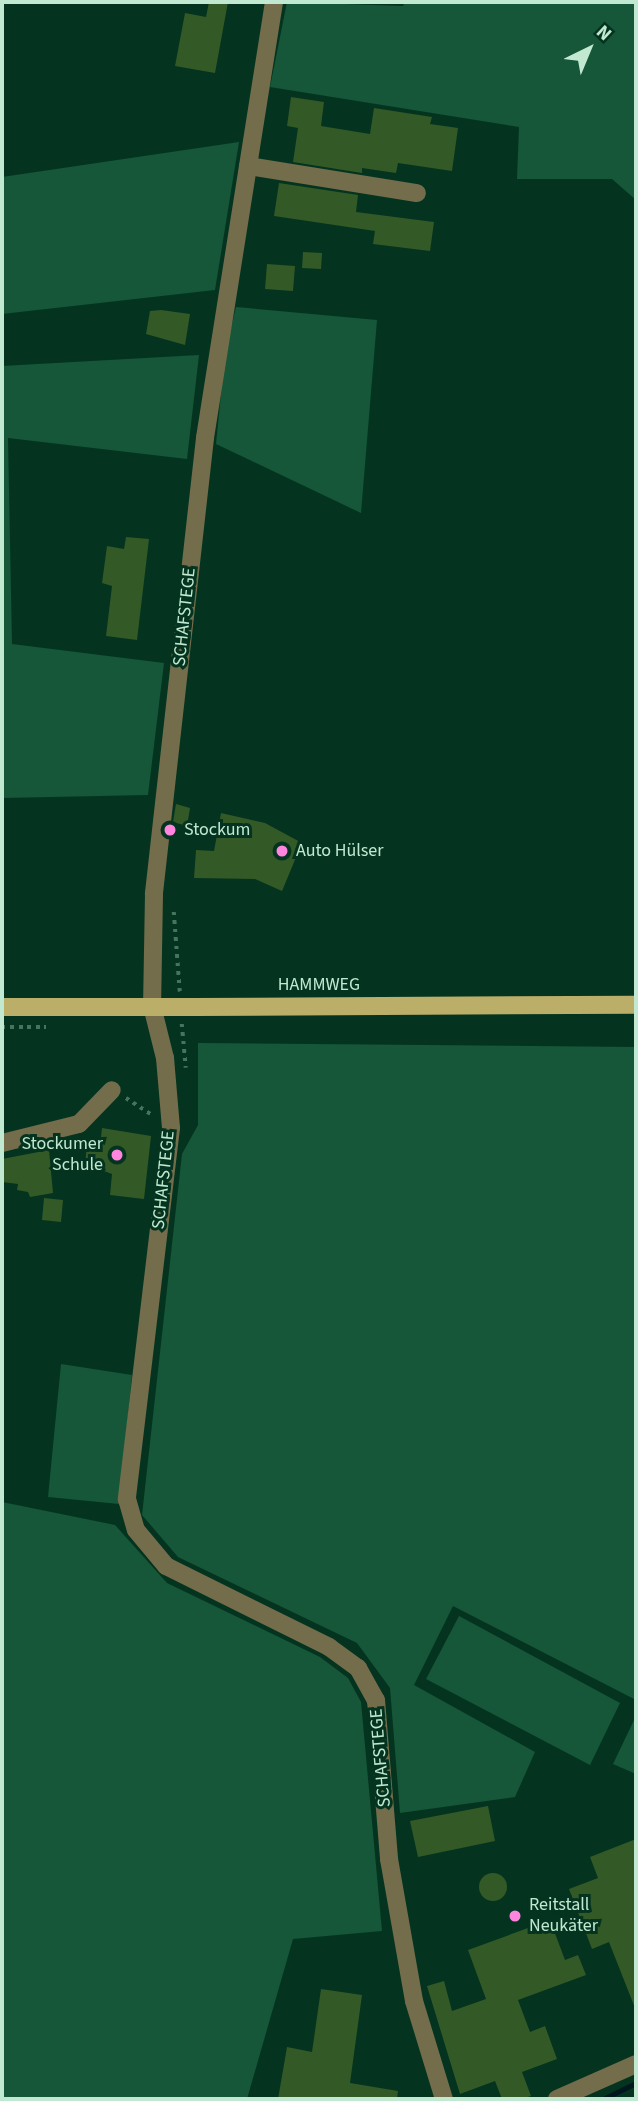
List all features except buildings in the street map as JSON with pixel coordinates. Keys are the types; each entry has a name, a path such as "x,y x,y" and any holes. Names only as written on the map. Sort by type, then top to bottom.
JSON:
{"main road":[{"name":"HAMMWEG","path":"2,1007 636,1004"}],"street":[{"name":"SCHAFSTEGE","path":"274,2 205,438 154,894 152,1006 165,1058 171,1128 127,1499 136,1530 166,1566 330,1647 358,1668 376,1700 391,1870 414,2001 444,2099"},
{"path":"248,166 417,193"},
{"path":"2,1143 79,1124 112,1090"},
{"path":"556,2099 636,2064"}],"path":[{"path":"112,1090 171,1128"}],"green space":[{"path":"287,2 403,6 405,2 636,2 636,200 612,179 517,179 519,127 270,87"},
{"path":"239,142 215,290 2,314 2,177"},
{"path":"236,307 377,320 361,513 216,444 225,354"},
{"path":"199,355 187,459 8,438 12,644 164,663 148,795 2,798 2,366"},
{"path":"198,1043 636,1047 636,1700 453,1606 414,1685 535,1752 515,1797 400,1813 390,1688 357,1643 178,1557 142,1515 182,1154 198,1125"},
{"path":"61,1364 132,1375 119,1504 48,1497"},
{"path":"2,1502 115,1525 167,1583 320,1657 348,1678 361,1702 382,1931 293,1939 247,2099 2,2099"},
{"path":"459,1616 620,1703 590,1765 426,1679"},
{"path":"636,1716 636,1774 613,1764"}],"waterway":[{"path":"603,2099 636,2083"}],"place":[{"name":"Stockum","path":"170,830"},
{"name":"Auto Hülser","path":"282,851"},
{"name":"Stockumer Schule","path":"117,1155"},
{"name":"Reitstall Neukäter","path":"515,1916"}]}
